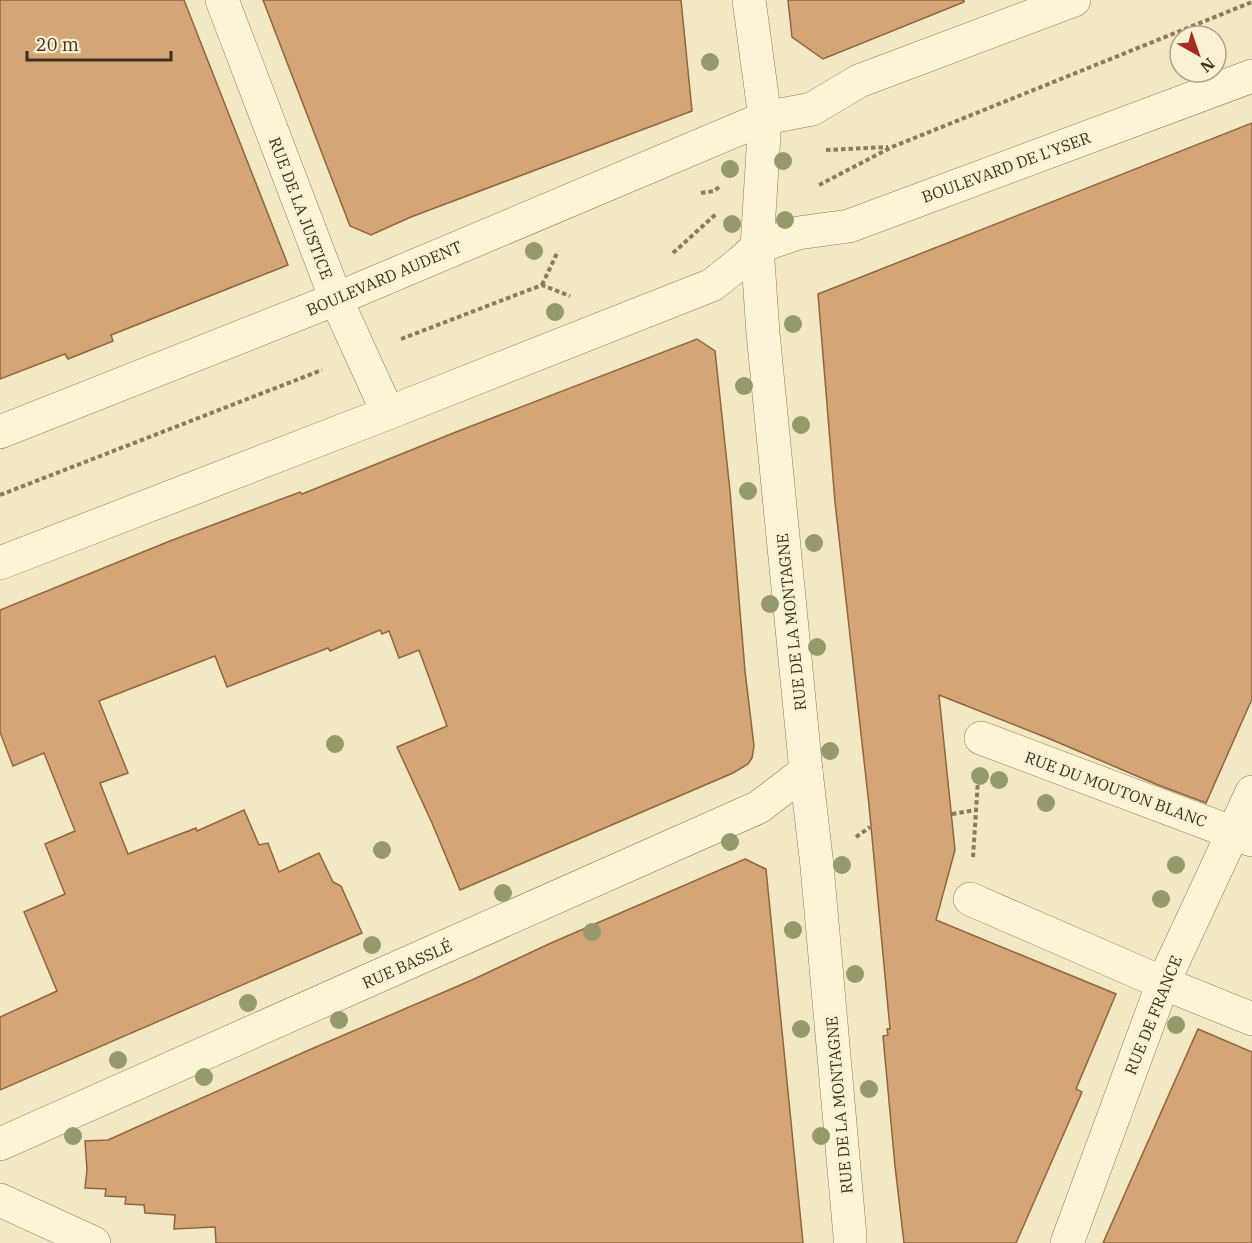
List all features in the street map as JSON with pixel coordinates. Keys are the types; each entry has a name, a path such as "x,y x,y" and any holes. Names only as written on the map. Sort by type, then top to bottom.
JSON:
{"street":[{"name":"RUE DE LA JUSTICE","path":"222,0 336,299 388,413"},
{"name":"RUE DE LA MONTAGNE","path":"749,0 765,118 757,247 763,333 817,866 850,1243"},
{"path":"765,118 812,109 859,81 1074,0"},
{"name":"BOULEVARD DE L'YSER","path":"757,247 798,233 849,226 1252,76"},
{"name":"BOULEVARD AUDENT","path":"0,432 336,299 765,118"},
{"path":"0,563 712,285 757,247"},
{"name":"RUE DU MOUTON BLANC","path":"981,738 1243,836"},
{"name":"RUE BASSLÉ","path":"0,1144 759,807 806,771"},
{"name":"RUE DE FRANCE","path":"1066,1243 1163,983 1243,836 1252,792"},
{"path":"970,899 1252,1019"},
{"path":"0,1200 94,1243"}],"path":[{"path":"670,255 720,210 785,203 892,147 1252,2"},
{"path":"0,495 542,285 576,298"},
{"path":"970,899 981,738"},
{"path":"952,814 976,810"}],"building":[{"path":"0,0 184,0 288,265 111,335 113,341 68,359 65,354 0,379"},
{"path":"263,0 681,0 692,111 411,217 371,235 350,226"},
{"path":"788,0 964,0 964,2 823,59 792,37"},
{"path":"1252,123 1252,699 1206,803 939,695 955,850 936,920 1116,994 1076,1089 1082,1092 1016,1243 904,1243 883,1036 888,1035 887,1029 890,1029 869,805 835,502 818,294"},
{"path":"697,339 715,351 754,746 752,758 748,764 733,773 460,890 397,747 447,726 419,650 399,658 389,631 382,634 380,630 330,651 328,648 227,687 215,656 99,701 128,773 100,783 128,854 196,828 197,831 244,810 259,845 268,843 279,872 319,853 333,882 341,886 362,933 0,1090 0,1017 57,991 24,912 65,894 45,844 75,831 44,753 13,766 0,732 0,610 170,541 300,492 302,494"},
{"path":"745,859 766,869 803,1243 216,1243 215,1227 174,1229 175,1215 145,1213 144,1205 125,1204 126,1197 105,1196 106,1189 85,1188 87,1170 85,1141 108,1140"},
{"path":"1198,1029 1252,1052 1252,1243 1103,1243"}]}
